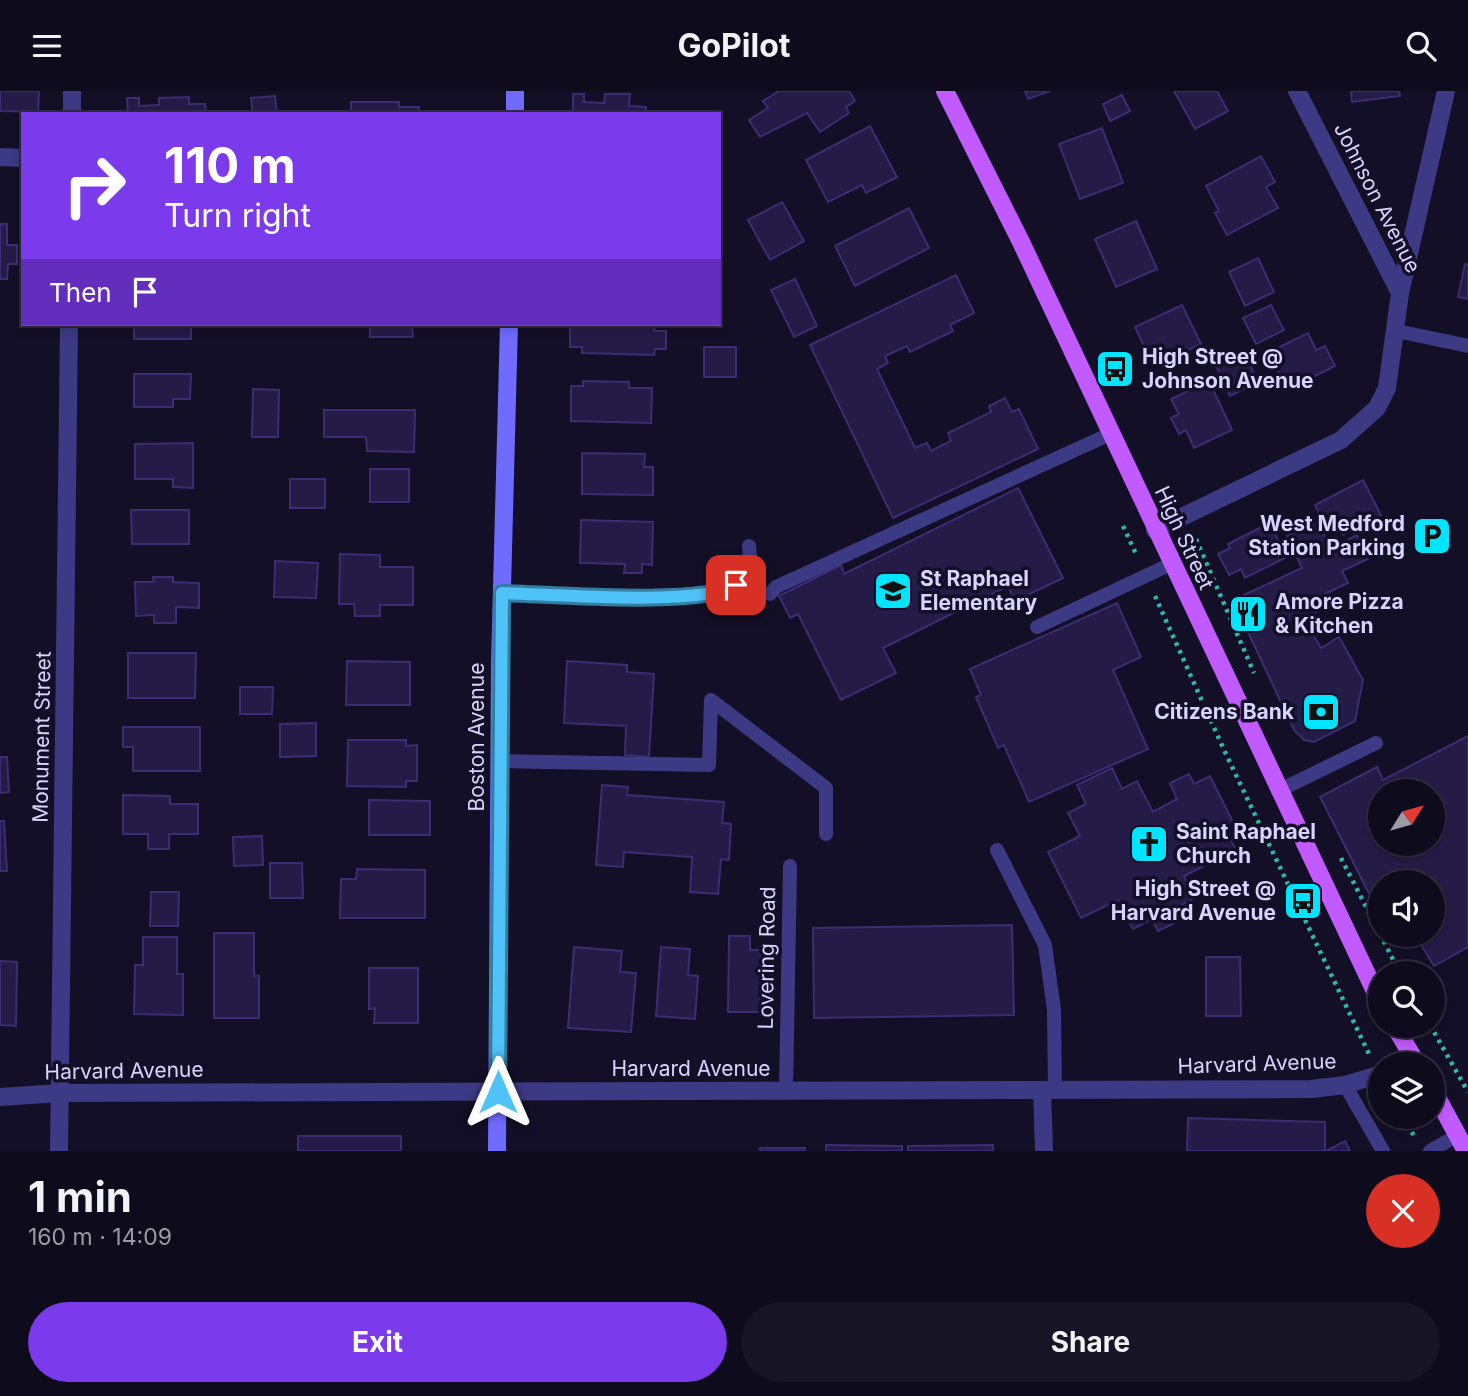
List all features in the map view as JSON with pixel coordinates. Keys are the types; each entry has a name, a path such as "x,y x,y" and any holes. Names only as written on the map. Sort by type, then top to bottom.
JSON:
{"main road":[{"path":"514,112 515,91"},
{"name":"High Street","path":"945,91 1021,242 1368,977"},
{"name":"Boston Avenue","path":"497,1151 499,761 509,326"},
{"path":"1445,1112 1462,1143"}],"street":[{"path":"72,91 72,112"},
{"name":"Johnson Avenue","path":"1155,530 1340,440 1361,425 1377,408 1387,388 1397,331 1400,293 1297,91"},
{"path":"1400,293 1446,91"},
{"path":"0,157 21,157"},
{"name":"Monument Street","path":"59,1151 69,326"},
{"name":"Harvard Avenue","path":"0,1097 60,1093 786,1093 1312,1089 1345,1085 1368,1078"},
{"path":"1044,1151 1049,1090"}],"lane":[{"path":"1397,331 1468,346"},
{"path":"769,594 776,587 1110,434"},
{"path":"502,593 674,597 727,591 743,577 750,557 749,546"},
{"path":"1037,627 1171,564"},
{"path":"499,761 709,765 711,700 826,788 826,834"},
{"path":"1278,791 1376,743"},
{"path":"997,850 1045,945 1054,1010 1049,1090"},
{"name":"Lovering Road","path":"786,1093 790,866"},
{"path":"1345,1085 1383,1151"},
{"path":"1430,1151 1462,1143"}],"path":[{"path":"1123,526 1225,753 1369,1052"},
{"path":"1437,1038 1468,1092"}],"building":[{"path":"0,91 39,91 38,112 0,111"},
{"path":"779,91 849,91 855,101 846,107 849,113 820,132 807,113 760,137 749,120 768,108 763,101"},
{"path":"1025,91 1050,91 1028,99"},
{"path":"1174,91 1217,91 1228,111 1195,129"},
{"path":"1351,91 1399,91 1400,96 1352,102"},
{"path":"573,94 584,94 584,102 604,103 605,94 630,94 629,106 646,107 646,112 573,112"},
{"path":"1122,95 1130,111 1110,121 1103,104"},
{"path":"275,96 277,112 253,112 251,98"},
{"path":"189,97 189,104 205,104 206,112 128,112 127,98 139,98 139,106 159,105 159,98"},
{"path":"351,102 399,102 399,107 419,107 419,112 351,112"},
{"path":"870,126 897,177 866,193 862,185 828,202 806,160"},
{"path":"1102,128 1123,183 1080,199 1059,144"},
{"path":"1261,156 1275,182 1266,187 1278,208 1227,235 1215,213 1219,211 1206,186"},
{"path":"782,202 804,241 770,260 748,220"},
{"path":"909,208 929,248 855,286 835,246"},
{"path":"1136,221 1157,269 1116,287 1095,239"},
{"path":"0,224 7,224 7,245 17,245 17,264 8,264 7,279 0,279"},
{"path":"1258,258 1274,292 1245,306 1229,272"},
{"path":"1465,264 1468,265 1468,299 1458,297"},
{"path":"956,275 974,313 950,325 953,331 910,352 907,346 885,356 888,363 877,369 915,448 927,443 931,451 951,441 948,433 991,412 989,406 1005,398 1012,412 1019,409 1038,449 893,518 810,345"},
{"path":"795,279 817,326 794,337 771,290"},
{"path":"1182,305 1201,344 1153,366 1135,327"},
{"path":"1271,305 1284,330 1256,344 1243,318"},
{"path":"134,326 191,326 191,339 134,339"},
{"path":"370,326 412,326 413,337 370,337"},
{"path":"570,326 654,326 654,331 666,331 666,349 655,349 654,355 582,353 582,347 570,347"},
{"path":"1308,333 1316,350 1325,346 1335,366 1287,390 1269,352"},
{"path":"704,347 736,347 736,377 704,377"},
{"path":"1244,352 1258,382 1230,396 1216,366"},
{"path":"134,374 191,374 190,399 173,399 173,407 134,407"},
{"path":"583,381 629,382 629,388 652,388 651,423 571,421 571,386 583,386"},
{"path":"1209,381 1232,430 1194,448 1186,430 1179,434 1171,418 1179,414 1171,399"},
{"path":"253,389 279,390 278,437 252,437"},
{"path":"324,410 415,410 414,452 367,451 366,437 324,437"},
{"path":"193,443 193,488 173,487 173,479 135,479 135,444"},
{"path":"582,453 645,454 644,467 653,467 653,495 582,494"},
{"path":"370,469 409,469 409,502 370,502"},
{"path":"290,479 325,479 325,508 290,508"},
{"path":"1363,480 1381,515 1343,535 1335,518 1324,524 1315,505"},
{"name":"St Raphael Elementary","path":"1018,488 1063,578 1015,601 1008,586 883,648 896,673 841,700 798,614 790,618 779,596 841,565 844,574"},
{"path":"131,510 189,510 189,544 132,544"},
{"path":"581,520 653,522 652,565 642,564 642,573 624,573 625,564 580,563"},
{"path":"1318,522 1330,548 1357,535 1368,559 1342,571 1348,583 1318,597 1324,608 1313,614 1320,622 1310,629 1321,648 1339,637 1363,680 1355,721 1314,742 1304,740 1294,730 1233,600 1302,568 1287,536"},
{"path":"1269,523 1287,557 1245,578 1241,569 1229,575 1218,554 1230,548 1228,544"},
{"path":"340,554 380,555 380,567 413,567 413,605 380,605 380,616 355,616 354,604 339,604"},
{"path":"275,561 318,563 316,598 274,597"},
{"path":"153,577 173,577 173,582 199,583 199,608 176,607 176,623 154,623 154,615 136,616 135,582 154,582"},
{"path":"1117,603 1141,657 1113,670 1148,749 1029,802 1004,745 998,748 976,697 981,695 970,669"},
{"path":"128,653 196,653 195,698 128,698"},
{"path":"347,661 410,662 410,705 346,705"},
{"path":"567,661 627,665 627,672 654,674 649,757 625,755 626,726 564,723"},
{"path":"240,687 273,687 272,714 240,714"},
{"path":"316,723 316,756 280,757 280,724"},
{"path":"123,727 200,727 200,771 133,771 133,747 123,747"},
{"path":"1468,736 1468,947 1443,961 1431,961 1422,947 1445,947 1445,870 1368,870 1368,891 1320,797 1377,767 1383,779 1368,779 1368,856 1446,856 1446,779 1385,779"},
{"path":"348,740 406,740 406,746 417,745 417,781 406,781 406,787 347,786"},
{"path":"0,757 7,757 9,792 0,793"},
{"name":"Saint Raphael Church","path":"1112,768 1122,789 1137,781 1153,812 1177,799 1170,783 1189,774 1194,784 1210,776 1239,834 1230,838 1236,850 1184,876 1195,898 1179,906 1185,918 1158,931 1152,919 1133,929 1118,900 1081,918 1048,852 1080,836 1068,813 1086,804 1077,785"},
{"path":"602,785 628,787 627,795 724,802 722,823 731,824 729,860 721,859 718,894 690,892 692,857 624,852 623,867 596,865"},
{"path":"123,795 170,796 170,804 198,804 198,834 169,834 169,849 148,849 148,834 123,834"},
{"path":"369,800 430,801 430,835 369,835"},
{"path":"0,821 4,821 7,871 0,871"},
{"path":"262,836 263,865 234,866 233,837"},
{"path":"270,863 302,863 303,898 270,898"},
{"path":"357,869 425,870 425,918 340,918 341,879 356,879"},
{"path":"151,892 179,892 178,926 150,926"},
{"path":"1012,925 1014,1015 814,1018 813,928"},
{"path":"214,933 254,933 254,976 259,976 259,1018 214,1018"},
{"path":"729,936 750,936 750,950 761,950 760,1012 728,1012"},
{"path":"143,937 177,937 177,974 183,974 183,1015 134,1014 135,965 143,965"},
{"path":"574,947 622,951 620,972 636,973 631,1032 568,1028"},
{"path":"661,947 690,949 688,975 698,976 695,1019 656,1016"},
{"path":"1206,957 1240,957 1241,1016 1206,1016"},
{"path":"0,961 17,962 16,1026 0,1025"},
{"path":"369,968 418,968 418,1023 374,1023 375,1008 369,1009"},
{"path":"1188,1118 1325,1122 1325,1151 1187,1151"},
{"path":"298,1136 401,1136 401,1151 298,1151"},
{"path":"1345,1141 1350,1151 1326,1151"},
{"path":"826,1145 902,1146 902,1151 826,1151"},
{"path":"993,1145 993,1151 908,1151 908,1146"},
{"path":"760,1148 805,1148 805,1151 760,1151"}],"place":[{"name":"High Street @ Johnson Avenue","path":"1115,369"},
{"name":"West Medford Station Parking","path":"1432,536"},
{"name":"St Raphael Elementary","path":"893,591"},
{"name":"Amore Pizza & Kitchen","path":"1248,614"},
{"name":"Citizens Bank","path":"1321,712"},
{"name":"Saint Raphael Church","path":"1149,844"},
{"name":"High Street @ Harvard Avenue","path":"1303,901"}],"route":[{"path":"498,1092 502,593 674,597 727,591 736,585"}]}
